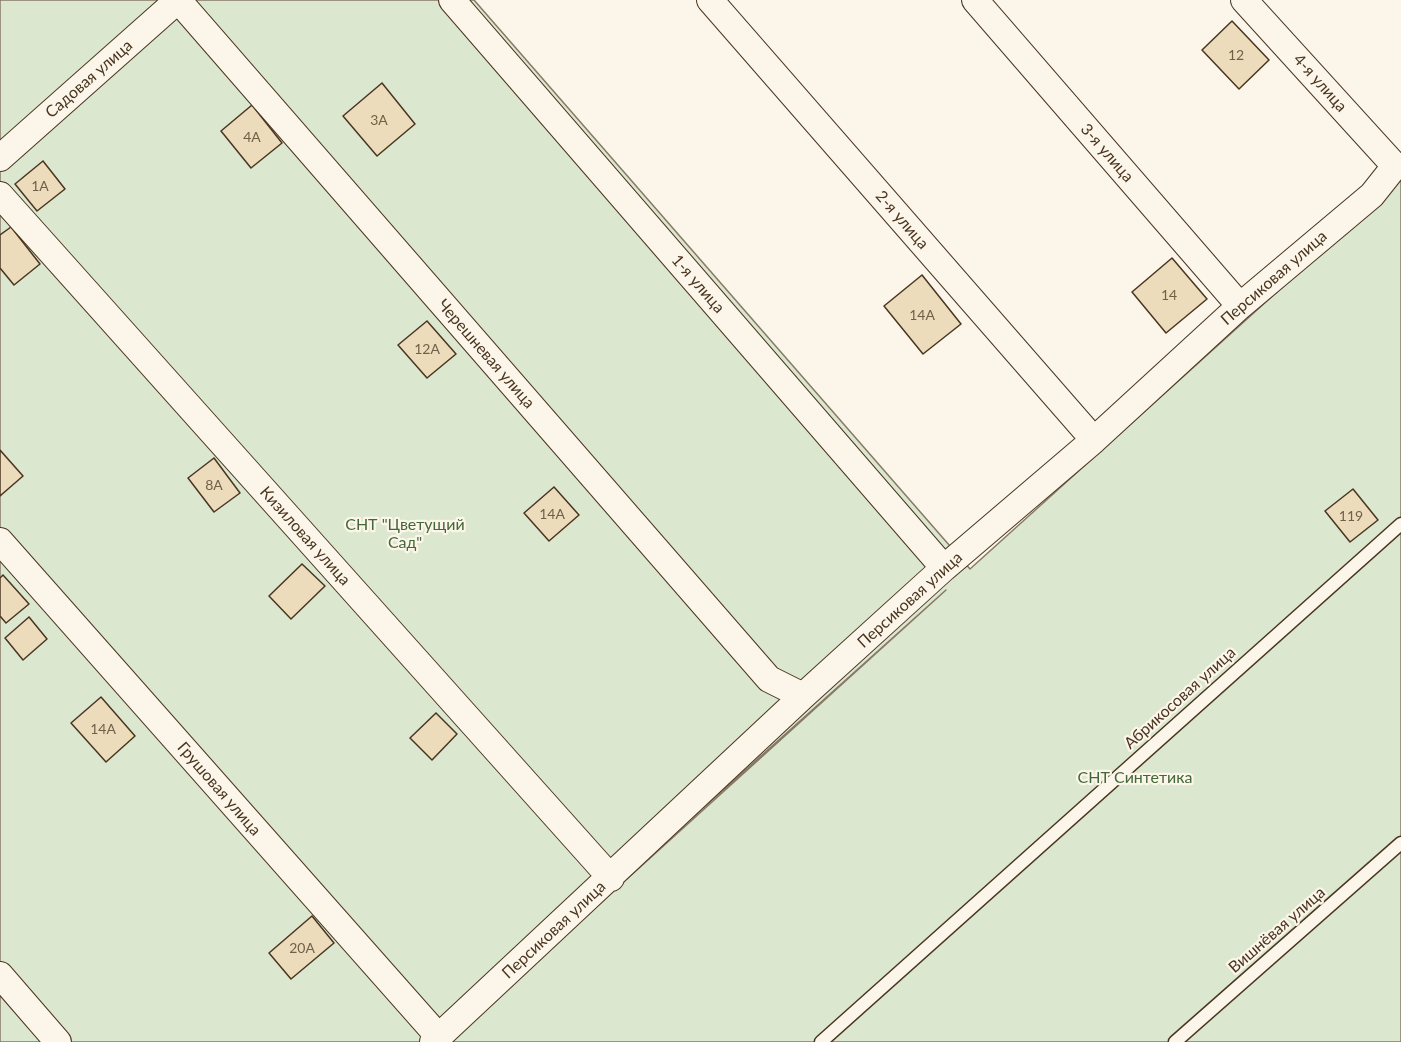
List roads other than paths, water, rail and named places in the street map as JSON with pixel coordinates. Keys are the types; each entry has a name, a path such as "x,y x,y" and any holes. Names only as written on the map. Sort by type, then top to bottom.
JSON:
{"street":[{"name":"Садовая улица","path":"0,158 178,0"},
{"name":"Черешневая улица","path":"178,0 769,680 803,696"},
{"name":"1-я улица","path":"452,0 944,568"},
{"name":"2-я улица","path":"710,0 1095,440"},
{"name":"3-я улица","path":"975,0 1240,306"},
{"name":"4-я улица","path":"1244,0 1398,164"},
{"name":"Персиковая улица","path":"436,1040 803,696 944,568 1095,440 1240,306 1372,195 1398,164"},
{"name":"Кизиловая улица","path":"0,195 611,878"},
{"name":"Грушовая улица","path":"0,541 436,1040"},
{"path":"0,975 58,1042"}],"lane":[{"name":"Абрикосовая улица","path":"821,1042 1401,524"},
{"name":"Вишнёвая улица","path":"1175,1042 1401,843"}],"park label":[{"name":"СНТ \"Цветущий Сад\"","path":"405,534"},
{"name":"СНТ Синтетика","path":"1135,778"}]}
